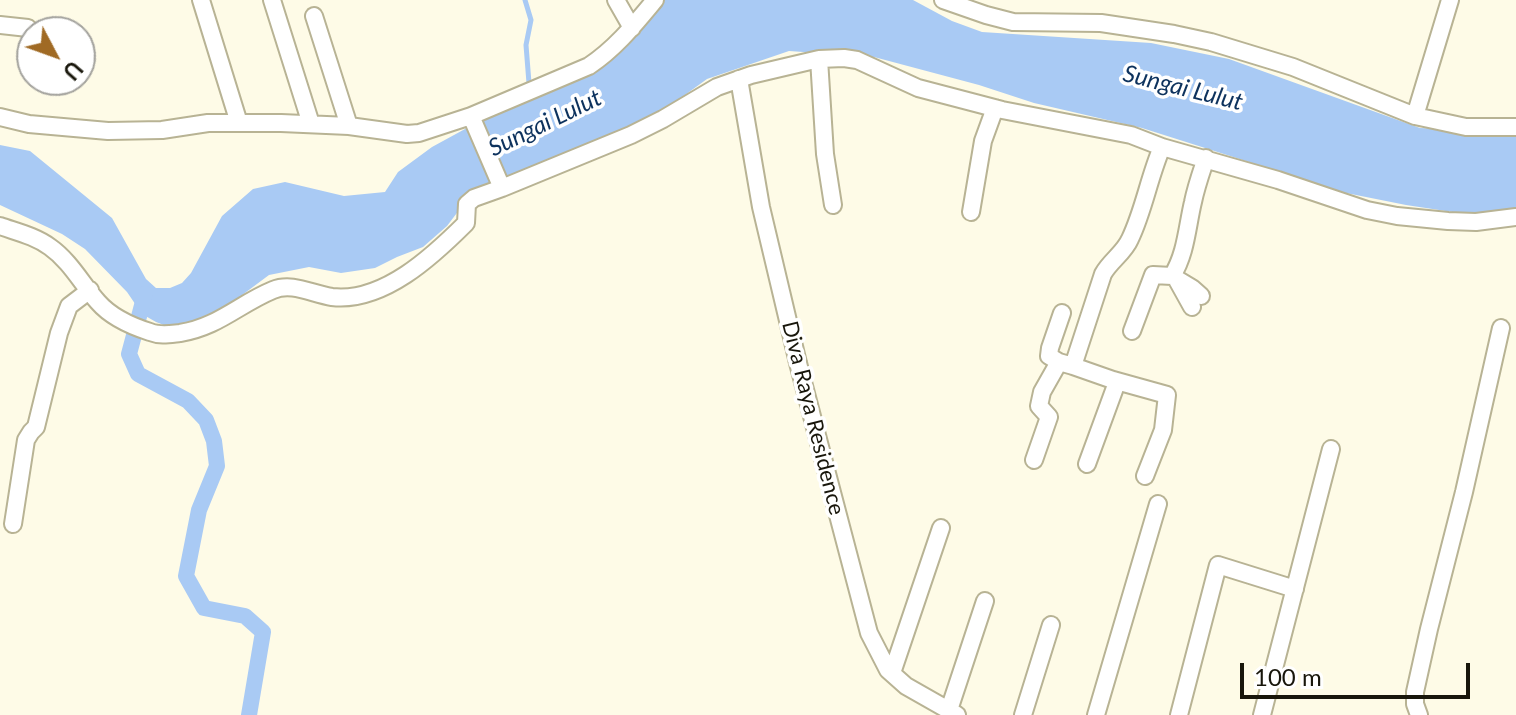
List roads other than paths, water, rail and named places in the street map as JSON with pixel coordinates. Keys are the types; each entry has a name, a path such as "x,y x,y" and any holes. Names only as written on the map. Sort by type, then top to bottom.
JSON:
{"street":[{"path":"201,0 239,123"},
{"path":"272,0 311,124"},
{"path":"616,0 632,28"},
{"path":"0,117 29,124 108,131 239,123 349,126 419,133 472,118 598,60 632,28 655,0"},
{"path":"943,0 1013,22 1101,23 1211,42 1293,67 1415,116 1466,127 1516,127"},
{"path":"1415,116 1450,0"},
{"path":"314,16 349,126"},
{"path":"0,226 27,234 50,247 114,316 154,334 196,330 275,289 292,286 335,297 351,297 376,290 398,279 438,251 466,223 467,204 474,198 631,135 717,87 751,75 819,59 844,58 857,60 918,88 995,108 1131,135 1337,201 1397,216 1476,222 1516,217"},
{"path":"819,59 825,154 833,205"},
{"name":"Diva Raya Residence","path":"739,79 761,207 869,633 888,670 906,686 953,713"},
{"path":"971,212 983,141 995,108"},
{"path":"472,118 501,187"},
{"path":"1034,460 1049,417 1039,406 1042,392 1066,364 1103,274 1129,242 1162,147"},
{"path":"1174,278 1206,158"},
{"path":"1132,331 1153,275 1174,278 1196,301"},
{"path":"13,524 26,440 36,427 59,333 69,306 90,290"},
{"path":"1062,313 1049,356 1113,380 1167,395 1163,430 1145,476"},
{"path":"1419,715 1415,692 1501,328"},
{"path":"1087,464 1116,385 1113,380"},
{"path":"1262,715 1331,449"},
{"path":"1096,715 1158,504"},
{"path":"892,673 941,528"},
{"path":"1179,715 1218,565 1295,589"},
{"path":"953,713 985,601"},
{"path":"1023,715 1051,625"}],"water":[{"name":"Sungai Lulut","path":"663,0 913,0 952,21 982,32 1151,43 1229,59 1420,128 1516,132 1516,213 1479,216 1336,191 1142,128 1034,103 874,57 789,51 707,79 642,126 469,197 447,226 423,247 375,268 341,273 309,267 269,275 222,310 196,323 169,327 142,314 127,292 85,249 62,234 0,205 0,145 30,151 112,218 146,279 156,288 170,288 182,283 191,273 222,216 253,189 285,182 344,196 385,192 398,172 432,147 509,105 584,78 627,43"}],"waterway":[{"path":"525,0 531,20 526,45 532,89"},
{"path":"145,294 129,354 138,374 188,401 206,420 214,441 217,466 199,510 186,576 204,608 245,616 263,632 249,715"}]}
